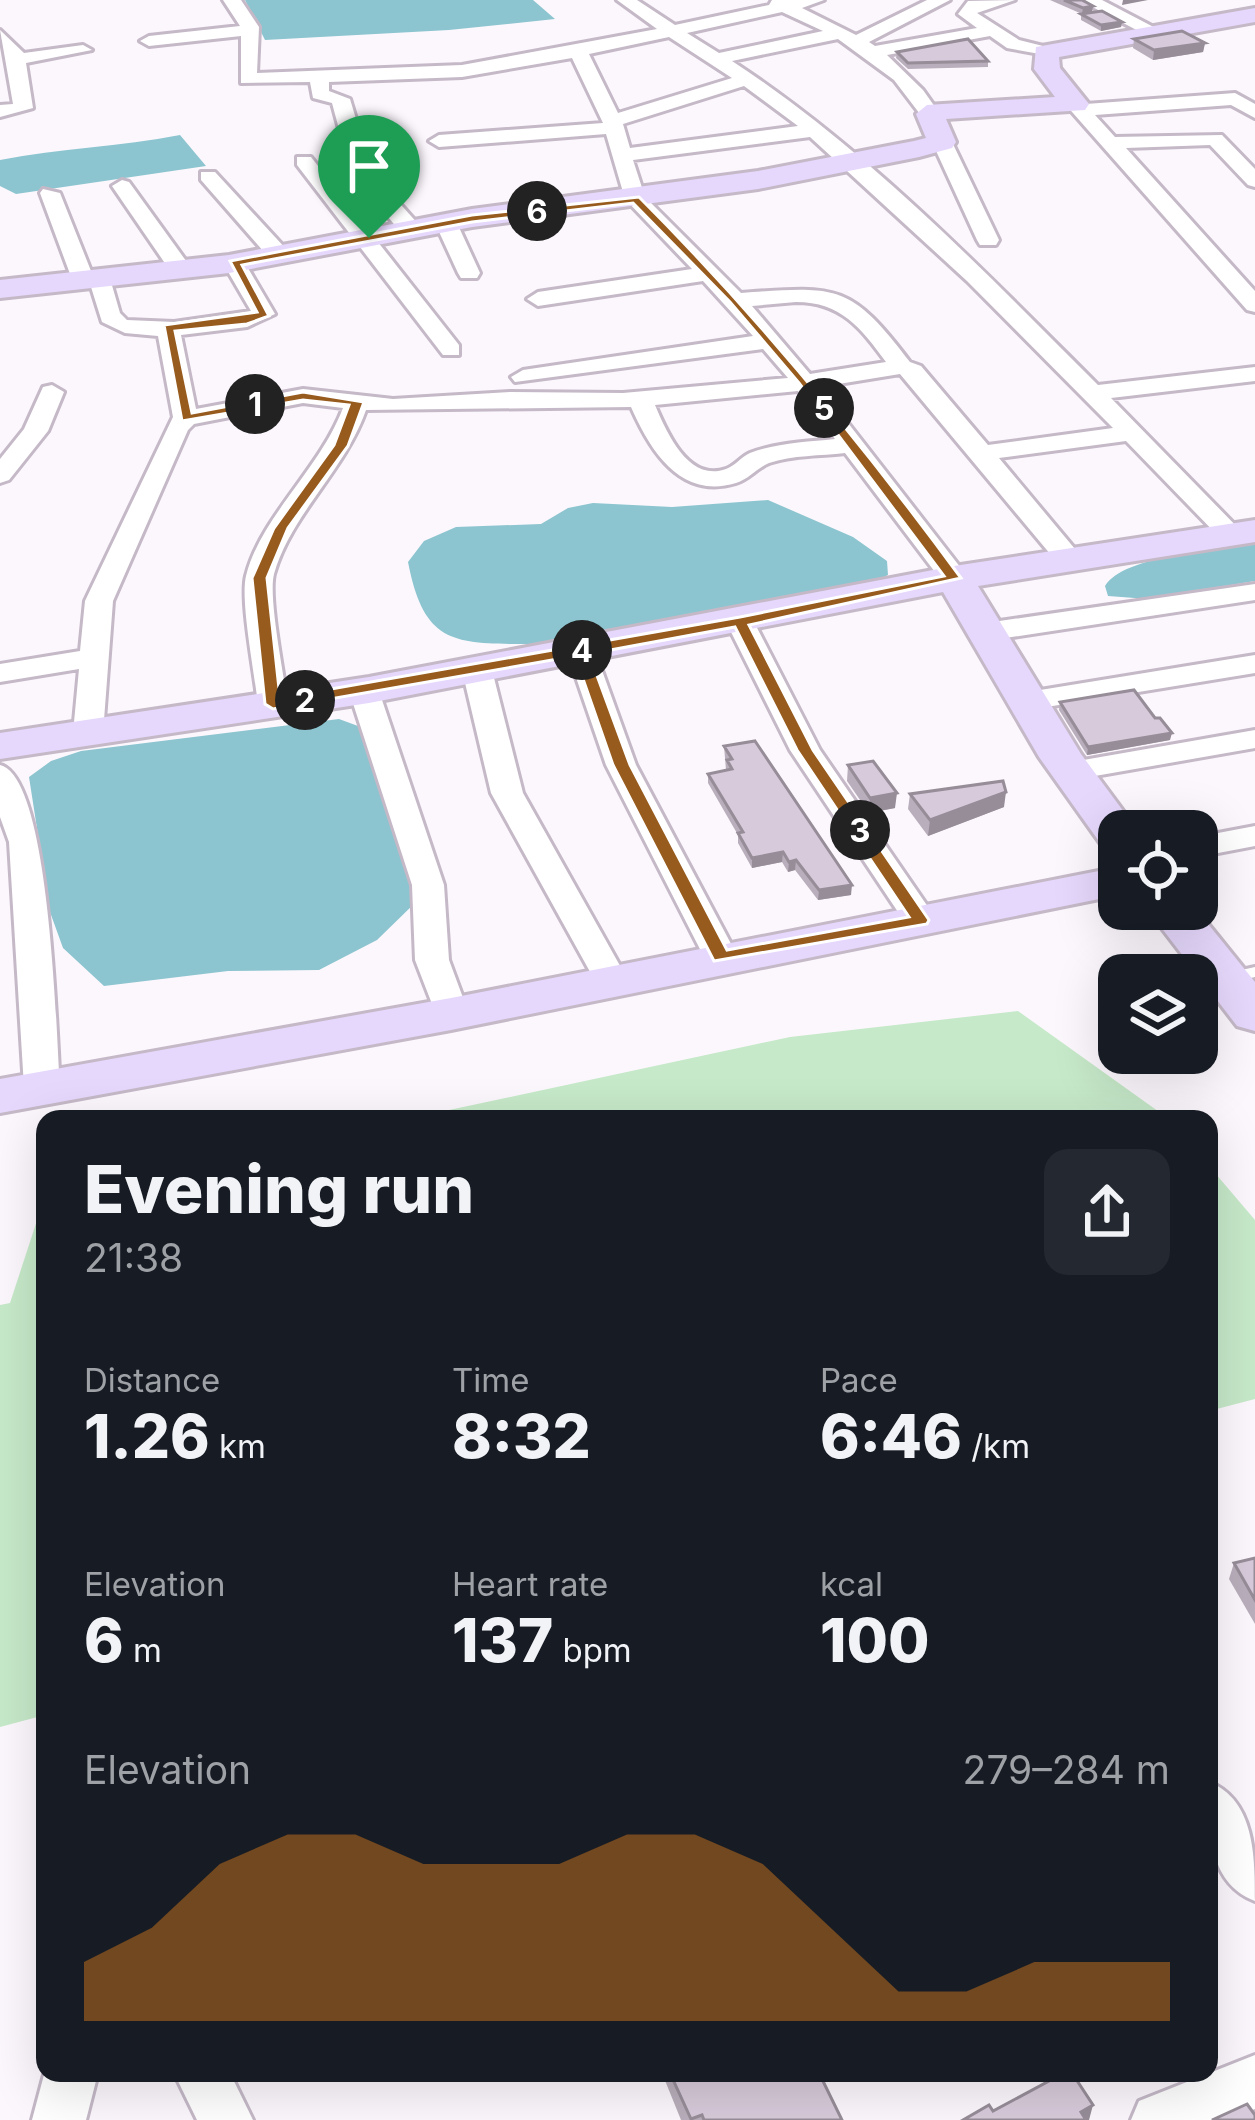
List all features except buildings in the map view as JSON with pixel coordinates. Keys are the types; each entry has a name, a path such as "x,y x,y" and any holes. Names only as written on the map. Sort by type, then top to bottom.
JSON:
{"street":[{"path":"232,0 250,31 246,87 381,65 462,71 511,64 672,31 776,3 815,0"},
{"path":"855,43 941,0"},
{"path":"1006,0 974,5 967,14 1013,44 1045,52 1255,15"},
{"path":"1088,0 1156,33"},
{"path":"636,2 815,130 1243,533"},
{"path":"776,3 855,43 912,82 988,240"},
{"path":"718,59 993,30"},
{"path":"149,41 250,31"},
{"path":"0,35 17,59 23,108 0,111"},
{"path":"496,40 511,64"},
{"path":"17,59 83,50"},
{"path":"578,51 613,124 635,199 735,300 954,578 1100,810"},
{"path":"1045,52 1048,69 1079,107 1255,304"},
{"path":"319,76 320,94 339,97 349,129"},
{"path":"439,142 613,124 748,79"},
{"path":"930,114 1235,100 1255,112"},
{"path":"622,155 815,130"},
{"path":"1114,143 1225,138 1255,182"},
{"path":"0,289 234,263 446,224 849,163 942,142"},
{"path":"304,161 369,238 383,266 451,350"},
{"path":"356,166 411,230"},
{"path":"208,176 279,255"},
{"path":"122,186 182,270"},
{"path":"50,193 119,327 138,331 247,320 264,314 234,263"},
{"path":"446,224 469,273"},
{"path":"538,299 709,273"},
{"path":"735,300 827,295 845,300 861,311 902,367"},
{"path":"168,328 186,418"},
{"path":"523,377 767,340"},
{"path":"88,733 99,601 177,427 186,418 303,396 393,406 640,399 749,391 902,367 913,371 1071,561"},
{"path":"1096,393 1250,380"},
{"path":"0,475 36,431 52,392"},
{"path":"640,399 665,457 705,476 728,477 757,459 852,445"},
{"path":"273,704 259,578 281,528 341,446 357,402"},
{"path":"982,453 1133,433"},
{"path":"0,746 364,691 954,578 1243,533"},
{"path":"986,632 1255,592"},
{"path":"740,622 805,750 920,920"},
{"path":"580,651 621,765 721,957"},
{"path":"0,674 94,658"},
{"path":"1028,701 1255,664"},
{"path":"477,670 507,793 611,980"},
{"path":"364,691 428,885 432,960 451,1014"},
{"path":"1072,771 1255,739"},
{"path":"0,774 25,842 17,983 21,1091 451,1014 1098,885"},
{"path":"1218,843 1255,836"},
{"path":"1187,930 1233,988"},
{"path":"1218,1818 1255,1878"},
{"path":"1158,2120 1255,2081"},
{"path":"59,2120 69,2082"},
{"path":"206,2082 226,2120"}],"green space":[{"path":"1018,1011 1098,1068 1098,1074 1106,1074 1156,1110 449,1110 790,1037"},
{"path":"1218,1177 1255,1220 1255,1399 1218,1409"},
{"path":"36,1224 36,1717 0,1727 0,1305 10,1303"}],"water":[{"path":"245,0 533,0 555,19 265,40"},
{"path":"180,135 206,166 16,194 0,186 0,160"},
{"path":"768,500 853,537 887,561 888,575 868,585 530,644 503,644 462,640 433,624 423,609 408,562 424,541 456,527 541,524 568,508 593,503 672,507"},
{"path":"1255,543 1255,581 1148,599 1108,596 1105,586 1131,567"},
{"path":"339,719 358,726 417,901 377,940 319,970 228,971 104,986 63,948 50,912 29,777 51,761 81,751"}],"route":[{"path":"369,238 234,263 264,314 168,328 186,418 303,396 357,402 341,446 281,528 259,578 273,704 740,622 805,750 920,920 721,957 621,765 580,651 740,622 954,578 803,381 735,300 635,199 472,218 369,238"}]}
